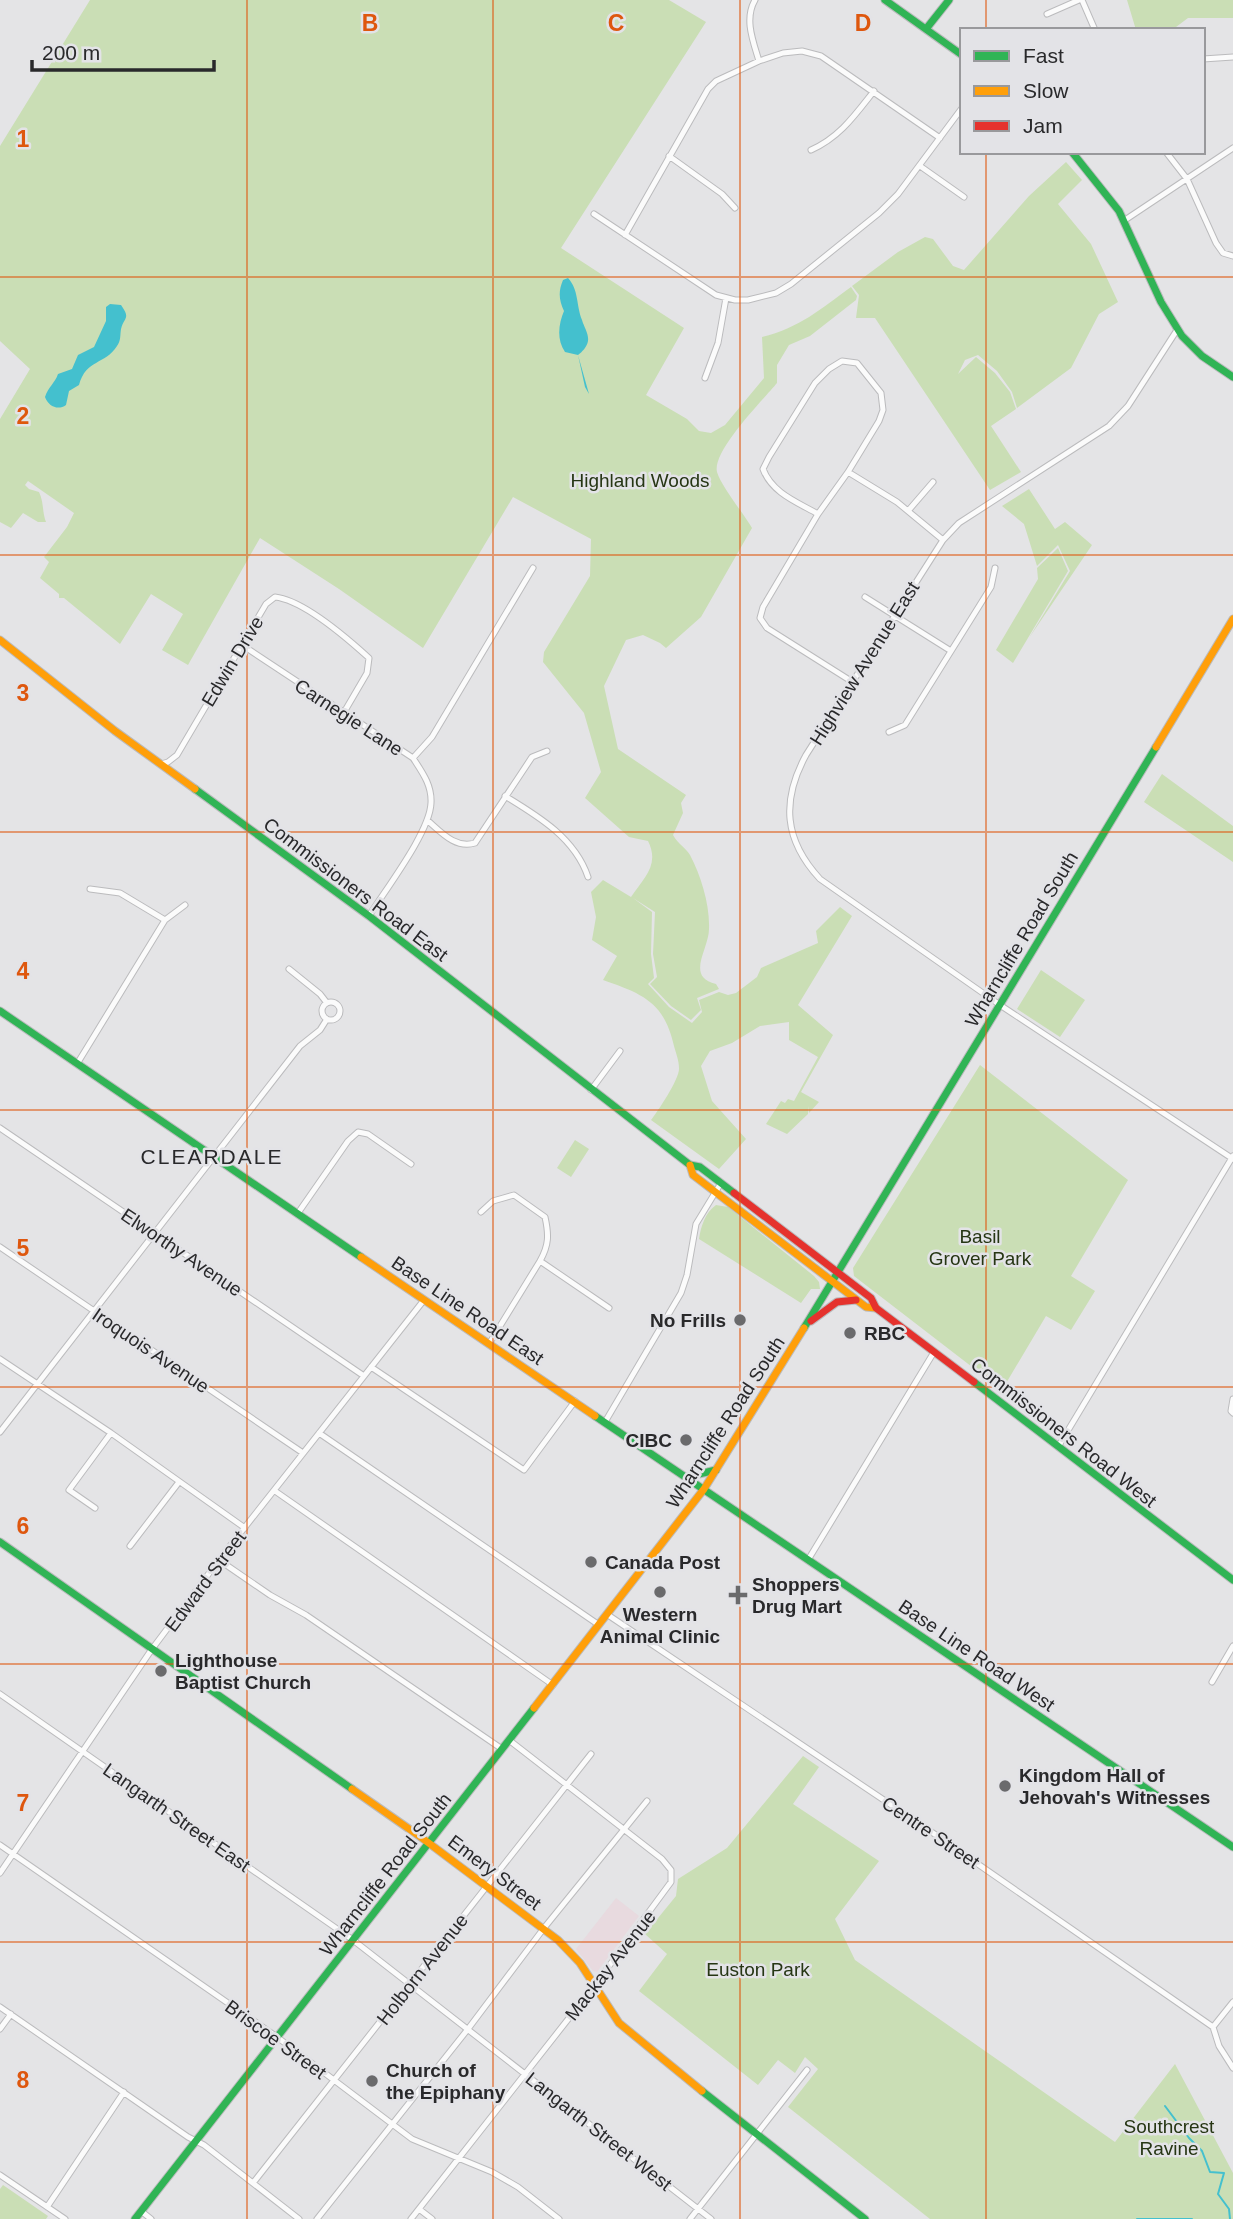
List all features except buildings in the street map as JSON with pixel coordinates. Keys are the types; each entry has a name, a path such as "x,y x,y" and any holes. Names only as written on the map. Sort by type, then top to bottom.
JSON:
{"main road":[{"path":"885,0 960,54"},
{"path":"926,29 949,0"},
{"path":"1074,154 1099,183 1125,220 1165,312 1177,330 1202,357 1233,377"},
{"name":"Wharncliffe Road South","path":"135,2219 704,1489 1233,619"},
{"name":"Commissioners Road East","path":"0,640 115,731 369,916 690,1166 699,1167 838,1272"},
{"name":"Base Line Road East","path":"0,1012 704,1489"},
{"name":"Commissioners Road East","path":"690,1166 693,1175 832,1282"},
{"name":"Commissioners Road West","path":"838,1272 871,1298 876,1308 1233,1580"},
{"name":"Commissioners Road West","path":"832,1282 866,1307 876,1308"},
{"path":"806,1325 832,1303 858,1301"},
{"path":"686,1477 716,1469"},
{"name":"Base Line Road West","path":"704,1489 1233,1847"},
{"name":"Emery Street","path":"0,1542 429,1843 544,1928 569,1949 619,2023 630,2034 865,2219"}],"street":[{"path":"755,0 750,8 749,20 759,61"},
{"path":"1047,14 1081,0 1094,28"},
{"path":"625,235 708,89 732,72 783,53 802,51 821,55 940,138"},
{"path":"1205,59 1233,57"},
{"path":"811,150 844,130 874,92"},
{"path":"594,214 716,295 735,300 759,298 776,293 791,284 880,213 920,166 960,111"},
{"path":"1125,220 1233,148"},
{"path":"1168,154 1187,179 1216,243 1223,253 1233,256"},
{"path":"669,156 722,194 735,208"},
{"path":"920,166 964,197"},
{"path":"705,378 719,343 726,298"},
{"name":"Highview Avenue East","path":"1177,330 1128,406 1109,426 959,523 943,540 806,755 793,785 789,816 797,847 806,864 820,879 1000,1005 1233,1158"},
{"path":"818,514 776,489 768,481 763,469 815,383 829,369 842,361 850,361 863,368 881,393 883,401 880,421 818,514 764,607 761,618 767,628 851,681"},
{"path":"848,472 897,502 943,540"},
{"path":"908,511 933,482"},
{"path":"413,758 432,737 533,568"},
{"path":"889,732 905,725 991,587 995,568"},
{"name":"Edwin Drive","path":"161,764 177,755 266,604 275,597 288,598 369,658 367,673 342,714"},
{"path":"865,597 951,651"},
{"name":"Carnegie Lane","path":"242,645 342,714 413,758 426,777 431,803 425,826 369,916"},
{"path":"426,820 455,842 465,846 475,843 532,757 547,751"},
{"path":"505,796 531,812 563,838 582,859 588,877"},
{"path":"90,889 120,893 165,920"},
{"path":"77,1064 165,920 185,905"},
{"path":"289,969 327,1003"},
{"path":"327,1003 336,1003 341,1011 336,1019 327,1019"},
{"path":"327,1003 322,1011 327,1019"},
{"path":"0,1432 300,1046 320,1030 327,1019"},
{"path":"591,1090 621,1051"},
{"name":"Elworthy Avenue","path":"0,1128 364,1376"},
{"path":"298,1213 348,1141 358,1132 368,1134 411,1164"},
{"path":"1058,1447 1233,1158"},
{"path":"605,1422 681,1293 696,1224 721,1183"},
{"path":"481,1212 493,1201 514,1195 545,1217 550,1236 540,1261 489,1344"},
{"name":"Iroquois Avenue","path":"0,1247 303,1453"},
{"path":"540,1261 609,1308"},
{"name":"Edward Street","path":"0,1873 152,1649 425,1300"},
{"path":"808,1560 934,1352"},
{"path":"0,1359 111,1433 245,1528"},
{"path":"371,1367 524,1471 575,1401"},
{"path":"1233,1399 1233,1413"},
{"path":"95,1508 69,1490 111,1433"},
{"path":"319,1433 599,1625"},
{"path":"130,1546 179,1482"},
{"path":"275,1491 553,1685"},
{"path":"219,1560 270,1595 306,1615 502,1749"},
{"name":"Centre Street","path":"608,1615 946,1841 1213,2027"},
{"path":"1212,1682 1233,1646"},
{"name":"Langarth Street East","path":"0,1695 353,1940"},
{"name":"Mackay Avenue","path":"411,2219 595,1985 671,1882 671,1870 662,1859 509,1740"},
{"name":"Holborn Avenue","path":"253,2183 591,1754"},
{"path":"317,2219 468,2029 544,1928 647,1801"},
{"name":"Briscoe Street","path":"0,1845 278,2037 412,2138 492,2172 518,2187 559,2219"},
{"name":"Langarth Street West","path":"353,1940 712,2219"},
{"path":"1233,2001 1213,2027 1219,2046 1233,2068"},
{"path":"0,2007 197,2141 299,2219"},
{"path":"0,2028 11,2014"},
{"path":"691,2219 807,2070"},
{"path":"47,2207 124,2092"},
{"path":"0,2175 65,2219"},
{"path":"419,2209 432,2219"},
{"path":"141,2211 151,2219"}],"shaded area":[{"path":"616,1898 639,1916 597,1972 593,1971 576,1949"}],"green space":[{"name":"Highland Woods","path":"90,0 669,0 706,22 561,248 684,328 646,395 687,419 699,431 711,433 725,425 764,378 762,337 799,323 851,287 857,296 856,300 810,336 789,345 777,365 777,383 740,426 722,452 717,472 752,528 701,617 666,648 643,635 626,640 604,686 618,749 686,795 681,803 683,813 673,835 690,855 704,891 709,929 700,969 702,975 719,989 697,998 701,1010 691,1020 671,1006 650,984 657,977 653,954 655,912 633,898 652,912 651,954 654,978 648,984 669,1007 692,1023 702,1012 699,1000 719,992 728,995 736,993 757,977 761,968 818,943 816,931 840,907 852,916 798,1005 833,1035 801,1092 819,1102 809,1113 808,1106 808,1114 787,1134 766,1124 781,1101 794,1101 818,1057 789,1040 789,1022 760,1026 732,1043 710,1051 701,1066 712,1101 746,1139 719,1169 651,1120 678,1073 678,1060 670,1031 658,1009 650,1002 630,990 603,980 617,956 592,940 596,917 591,892 603,880 631,897 649,871 652,857 648,841 629,837 585,798 601,772 584,713 543,662 544,652 590,576 591,539 513,497 423,648 260,538 188,665 162,650 183,614 151,594 120,644 64,598 59,598 59,594 40,578 49,562 44,557 67,527 74,513 28,481 25,485 29,489 39,492 46,522 38,522 23,513 11,528 0,522 0,419 30,369 0,341 0,146"},
{"path":"1127,0 1233,0 1233,18 1188,18 1175,28 1135,28"},
{"path":"1066,162 1082,180 1058,204 1091,244 1118,302 1099,314 1071,368 1017,408 1012,392 997,371 978,355 965,360 958,374 976,357 995,373 1010,392 1016,409 991,426 1021,472 990,490 875,318 856,318 859,295 852,286 898,252 925,237 933,239 953,266 964,270 1029,196"},
{"path":"1029,489 1055,529 1065,522 1092,545 1029,638 1070,571 1058,545 1037,566 1024,524 1002,506"},
{"path":"1058,548 1068,571 1013,663 996,650 1038,579 1037,568"},
{"path":"1162,774 1233,826 1233,862 1144,802"},
{"path":"1041,970 1085,1000 1060,1037 1017,1009"},
{"name":"Basil Grover Park","path":"980,1065 1128,1180 1071,1276 1095,1291 1071,1330 1046,1316 1002,1390 854,1276 853,1268"},
{"path":"575,1140 589,1149 571,1177 557,1168"},
{"path":"716,1205 728,1207 814,1276 820,1289 811,1289 801,1303 699,1239 704,1220"},
{"name":"Euston Park","path":"803,1756 819,1767 793,1804 879,1861 835,1919 855,1960 1115,2142 1175,2064 1233,2173 1233,2219 930,2219 788,2107 818,2069 805,2057 795,2073 778,2060 758,2085 639,1991 667,1954 645,1934 676,1896 678,1879 727,1848"},
{"path":"3,2185 48,2216 46,2219 0,2219 0,2189"}],"water":[{"path":"568,278 576,293 588,338 578,355 565,352 559,336 564,311 560,288 563,280"},
{"path":"110,304 121,305 126,316 118,344 112,352 86,371 79,385 69,391 66,405 60,408 51,405 45,397 48,390 58,374 72,369 78,355 94,347 106,321 106,307"},
{"path":"578,355 589,394 585,387"}],"waterway":[{"path":"1165,2106 1202,2151 1210,2172 1224,2173 1218,2194 1229,2209 1230,2219"},
{"path":"1137,2219 1192,2219"}],"traffic: fast":[{"path":"885,0 960,54"},
{"path":"926,29 949,0"},
{"path":"1074,154 1119,211 1161,302 1182,336 1202,356 1233,377"},
{"path":"804,1328 1156,747"},
{"path":"195,789 369,916 690,1165 700,1167 734,1193"},
{"path":"0,1011 361,1257"},
{"path":"974,1382 1233,1580"},
{"path":"595,1416 1233,1847"},
{"path":"686,1477 716,1470"},
{"path":"0,1542 352,1789"},
{"path":"135,2219 534,1708"},
{"path":"702,2091 865,2219"}],"traffic: slow":[{"path":"1156,747 1233,619"},
{"path":"0,640 115,731 195,789"},
{"path":"690,1165 693,1175 866,1307 876,1308"},
{"path":"361,1257 595,1416"},
{"path":"534,1708 704,1489 804,1328"},
{"path":"352,1789 558,1940 580,1963 619,2023 702,2091"}],"traffic: jam":[{"path":"734,1193 871,1298 876,1308 974,1382"},
{"path":"811,1321 837,1302 856,1300"}],"place":[{"name":"No Frills","path":"740,1320"},
{"name":"RBC","path":"850,1333"},
{"name":"CIBC","path":"686,1440"},
{"name":"Canada Post","path":"591,1562"},
{"name":"Western Animal Clinic","path":"660,1592"},
{"name":"Shoppers Drug Mart","path":"738,1595"},
{"name":"Lighthouse Baptist Church","path":"161,1671"},
{"name":"Kingdom Hall of Jehovah's Witnesses","path":"1005,1786"},
{"name":"Church of the Epiphany","path":"372,2081"}],"district":[{"name":"CLEARDALE","path":"212,1157"}],"park label":[{"name":"Southcrest Ravine","path":"1169,2137"}]}
